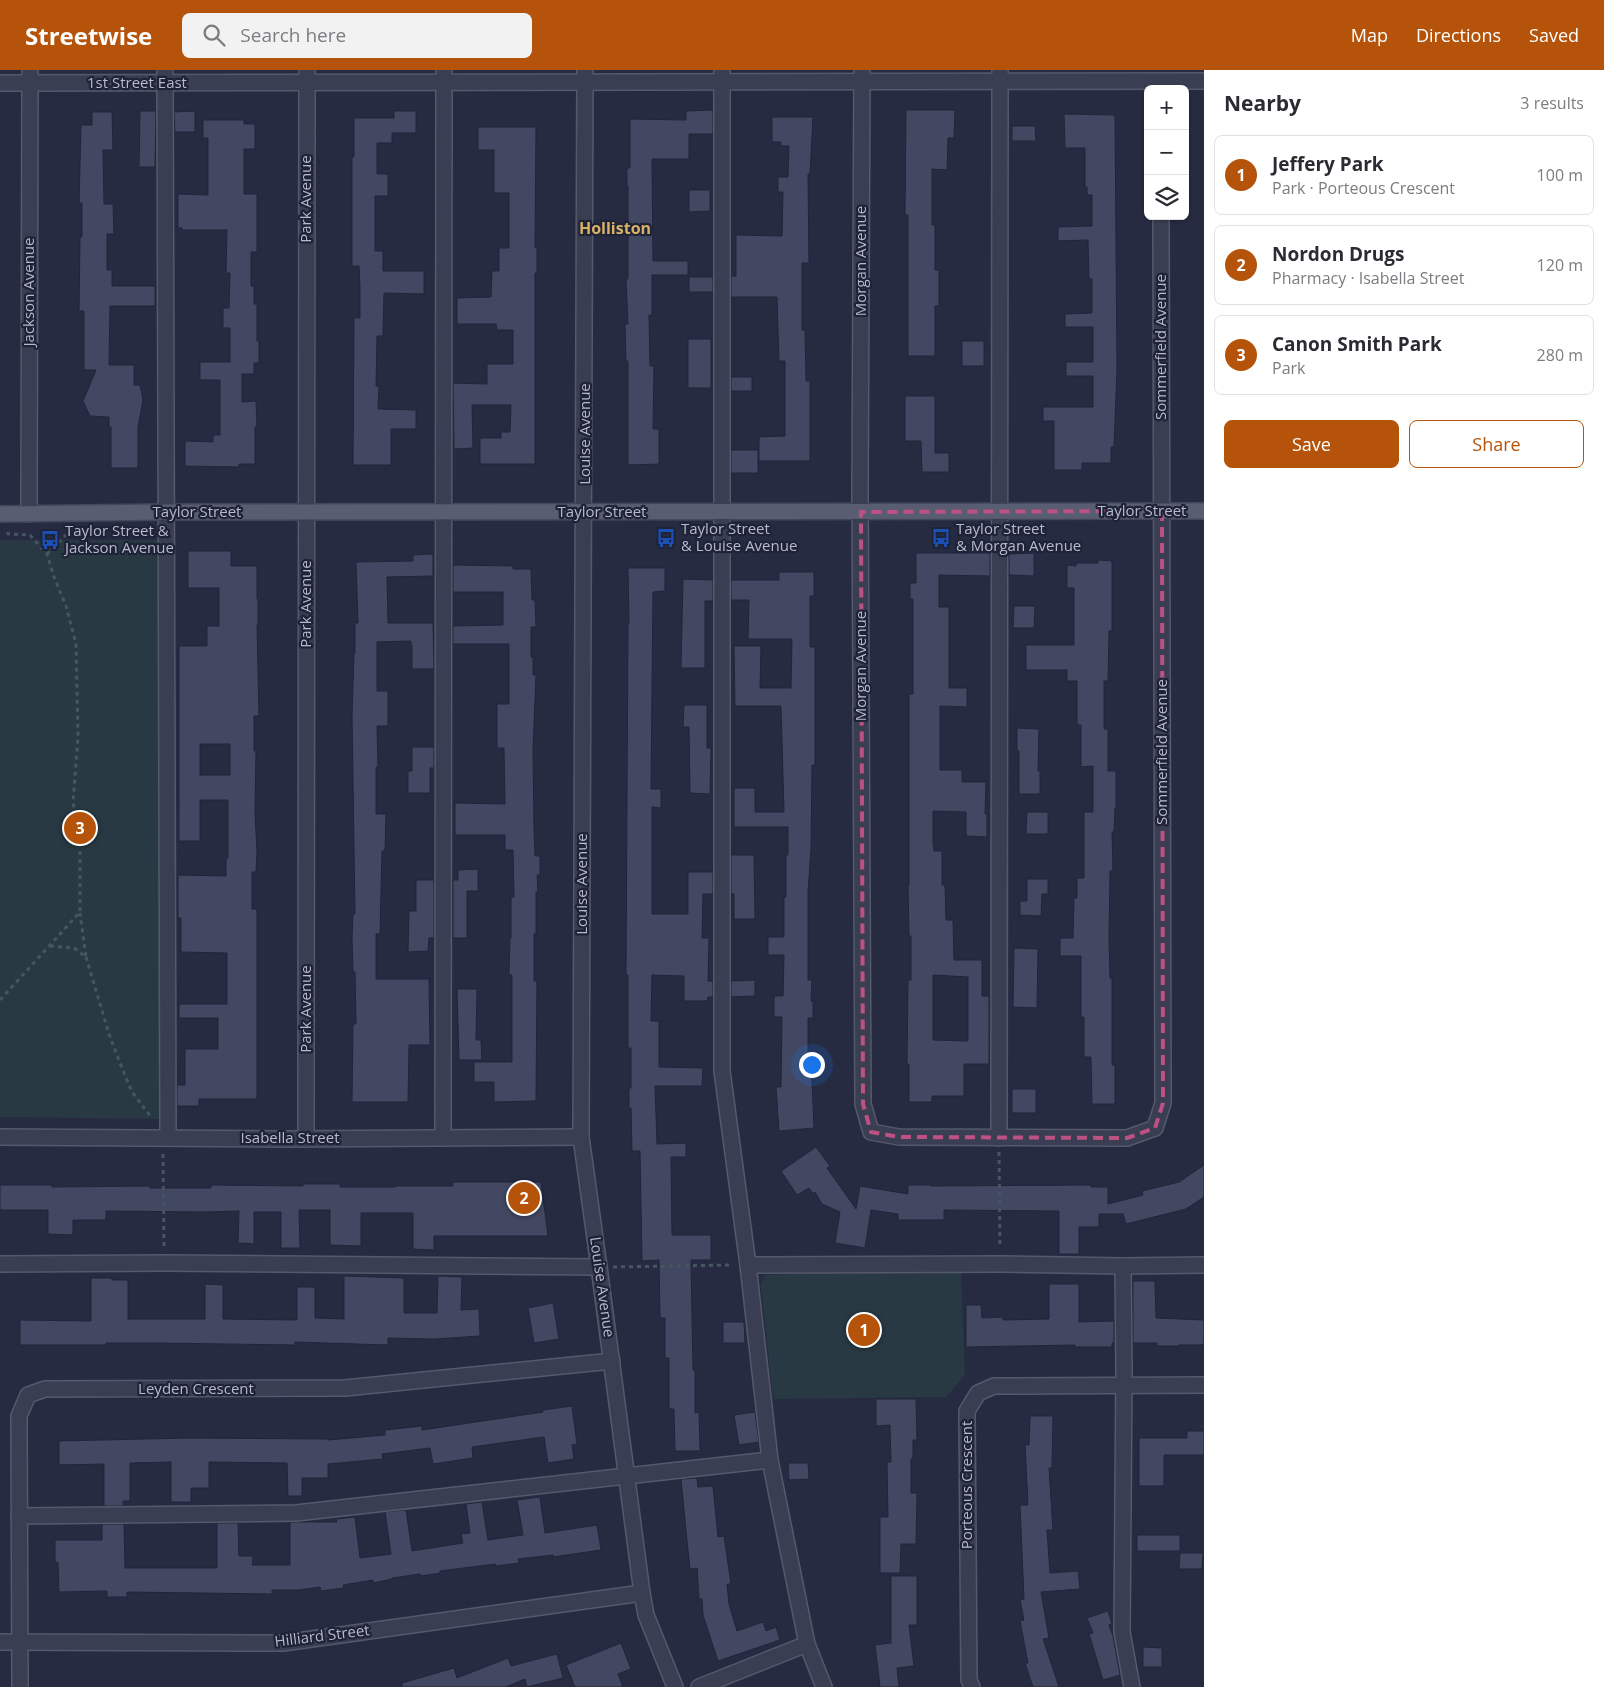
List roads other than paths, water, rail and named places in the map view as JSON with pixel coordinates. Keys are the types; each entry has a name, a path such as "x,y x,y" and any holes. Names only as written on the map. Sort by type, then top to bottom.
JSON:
{"main road":[{"name":"Taylor Street","path":"4,514 837,510 861,512 1204,511"}],"street":[{"name":"1st Street East","path":"0,83 30,77 307,76 1000,76 1204,81"},
{"name":"Park Avenue","path":"306,1139 307,76"},
{"path":"443,1137 444,76"},
{"name":"Louise Avenue","path":"585,76 580,1137 612,1361 642,1593 646,1615 675,1687"},
{"path":"722,76 722,1071 748,1265 770,1460 807,1644 824,1687"},
{"name":"Morgan Avenue","path":"862,76 863,1104 871,1132 898,1137 999,1138"},
{"path":"999,1138 1000,76"},
{"name":"Jackson Avenue","path":"29,514 30,77"},
{"path":"165,77 168,1138"},
{"name":"Sommerfield Avenue","path":"999,1138 1127,1138 1155,1128 1163,1103 1161,220"},
{"name":"Isabella Street","path":"0,1137 306,1139 580,1137"},
{"path":"0,1264 164,1263 599,1267"},
{"path":"748,1265 1204,1265"},
{"path":"1123,1266 1122,1632 1132,1687"},
{"name":"Leyden Crescent","path":"20,1687 19,1416 28,1395 46,1389 345,1388 612,1361"},
{"name":"Porteous Crescent","path":"972,1687 969,1680 967,1411 978,1393 994,1386 1204,1385"},
{"path":"19,1516 296,1513 770,1460"},
{"name":"Hilliard Street","path":"0,1642 283,1643 642,1593"},
{"path":"698,1687 807,1644"}],"place":[{"name":"Taylor Street & Louise Avenue","path":"666,538"},
{"name":"Taylor Street & Morgan Avenue","path":"941,538"},
{"name":"Taylor Street & Jackson Avenue","path":"50,540"},
{"name":"Canon Smith Park","path":"80,828"},
{"name":"Nordon Drugs","path":"524,1198"},
{"name":"Jeffery Park","path":"864,1330"}],"district":[{"name":"Holliston","path":"615,228"}]}
